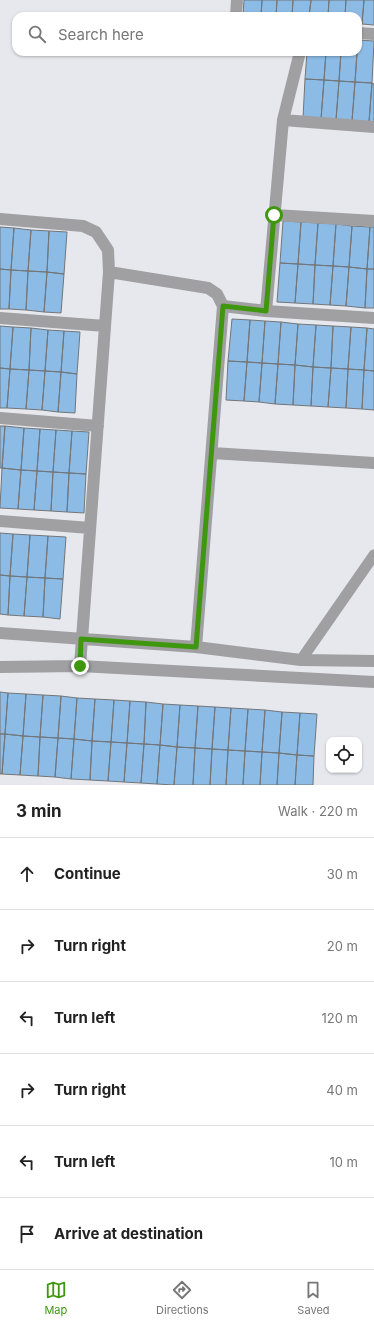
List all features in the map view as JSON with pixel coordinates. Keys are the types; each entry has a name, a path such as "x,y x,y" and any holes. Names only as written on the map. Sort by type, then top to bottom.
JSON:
{"street":[{"path":"236,12 237,0"},
{"path":"362,33 374,34"},
{"path":"266,311 283,120 299,56"},
{"path":"283,120 374,126"},
{"path":"274,215 374,221"},
{"path":"0,219 83,226 96,232 108,250 109,272 80,666"},
{"path":"109,272 208,288 217,294 223,306 196,647"},
{"path":"223,306 266,311 374,318"},
{"path":"0,318 105,326"},
{"path":"0,418 98,426"},
{"path":"212,453 374,463"},
{"path":"0,521 90,528"},
{"path":"0,633 196,647 301,660 374,661"},
{"path":"0,667 80,666 374,682"}],"lane":[{"path":"301,660 374,555"}],"building":[{"path":"244,0 262,0 261,12 243,12"},
{"path":"262,0 277,0 276,12 261,12"},
{"path":"277,0 293,0 292,12 276,12"},
{"path":"293,0 311,0 310,12 292,12"},
{"path":"311,0 329,0 328,12 310,12"},
{"path":"329,0 346,0 345,12 328,12"},
{"path":"346,0 364,0 362,24 362,12 345,12"},
{"path":"364,0 374,0 374,25 362,24"},
{"path":"362,40 374,41 372,83 355,82 357,56 362,56"},
{"path":"307,56 326,56 324,80 305,79"},
{"path":"326,56 341,56 339,81 324,80"},
{"path":"341,56 357,56 355,82 339,81"},
{"path":"305,79 324,80 321,119 303,118"},
{"path":"324,80 339,81 336,120 321,119"},
{"path":"339,81 355,82 352,121 336,120"},
{"path":"355,82 372,83 369,122 352,121"},
{"path":"372,83 374,84 374,123 369,122"},
{"path":"283,221 301,222 298,264 280,263"},
{"path":"301,222 318,223 315,265 298,264"},
{"path":"318,223 336,224 333,266 315,265"},
{"path":"336,224 352,226 349,267 333,266"},
{"path":"352,226 370,227 367,269 349,267"},
{"path":"0,227 14,228 11,270 0,269"},
{"path":"370,227 374,227 374,269 367,269"},
{"path":"14,228 31,230 28,271 11,270"},
{"path":"31,230 49,231 47,272 28,271"},
{"path":"49,231 67,232 64,274 47,272"},
{"path":"280,263 298,264 295,303 277,302"},
{"path":"298,264 315,265 313,304 295,303"},
{"path":"315,265 333,266 330,305 313,304"},
{"path":"333,266 349,267 346,306 330,305"},
{"path":"349,267 367,269 365,308 346,306"},
{"path":"0,269 11,270 9,309 0,309"},
{"path":"367,269 374,269 374,308 365,308"},
{"path":"11,270 28,271 26,310 9,309"},
{"path":"28,271 47,272 44,312 26,310"},
{"path":"47,272 64,274 61,313 44,312"},
{"path":"232,319 250,320 247,362 228,361"},
{"path":"250,320 265,321 262,363 247,362"},
{"path":"265,321 281,322 278,364 262,363"},
{"path":"281,322 298,324 295,365 278,364"},
{"path":"298,324 316,325 313,367 295,365"},
{"path":"316,325 333,326 331,368 313,367"},
{"path":"0,326 13,327 10,369 0,368"},
{"path":"333,326 351,327 348,369 331,368"},
{"path":"13,327 31,328 29,370 10,369"},
{"path":"351,327 367,328 364,370 348,369"},
{"path":"31,328 48,330 45,371 29,370"},
{"path":"367,328 374,329 374,371 364,370"},
{"path":"48,330 64,331 61,372 45,371"},
{"path":"64,331 80,332 77,374 61,372"},
{"path":"228,361 247,362 244,401 226,400"},
{"path":"247,362 262,363 259,402 244,401"},
{"path":"262,363 278,364 275,404 259,402"},
{"path":"278,364 295,365 293,405 275,404"},
{"path":"295,365 313,367 311,406 293,405"},
{"path":"313,367 331,368 328,407 311,406"},
{"path":"0,368 10,369 7,408 0,408"},
{"path":"331,368 348,369 346,408 328,407"},
{"path":"10,369 29,370 26,409 7,408"},
{"path":"348,369 364,370 362,409 346,408"},
{"path":"29,370 45,371 42,410 26,409"},
{"path":"364,370 374,371 374,410 362,409"},
{"path":"45,371 61,372 58,412 42,410"},
{"path":"61,372 77,374 75,413 58,412"},
{"path":"0,426 5,426 2,468 0,468"},
{"path":"5,426 24,428 21,470 2,468"},
{"path":"24,428 40,429 37,471 21,470"},
{"path":"40,429 56,430 53,472 37,471"},
{"path":"56,430 72,431 69,473 53,472"},
{"path":"72,431 89,432 86,474 69,473"},
{"path":"2,468 21,470 18,509 0,508"},
{"path":"21,470 37,471 34,510 18,509"},
{"path":"37,471 53,472 51,511 34,510"},
{"path":"53,472 69,473 67,512 51,511"},
{"path":"69,473 86,474 84,513 67,512"},
{"path":"0,533 13,534 10,576 0,575"},
{"path":"13,534 30,535 27,577 10,576"},
{"path":"30,535 48,536 45,578 27,577"},
{"path":"48,536 66,537 63,579 45,578"},
{"path":"0,575 10,576 8,615 0,614"},
{"path":"10,576 27,577 24,616 8,615"},
{"path":"27,577 45,578 43,617 24,616"},
{"path":"45,578 63,579 60,619 43,617"},
{"path":"0,692 8,693 5,734 0,734"},
{"path":"8,693 26,694 23,736 5,734"},
{"path":"26,694 43,695 40,737 23,736"},
{"path":"43,695 61,696 58,738 40,737"},
{"path":"61,696 77,698 74,739 58,738"},
{"path":"77,698 95,699 92,741 74,739"},
{"path":"95,699 114,700 111,742 92,741"},
{"path":"114,700 130,701 127,743 111,742"},
{"path":"130,701 146,702 144,744 127,743"},
{"path":"146,702 163,704 160,745 144,744"},
{"path":"163,704 180,705 177,747 160,745"},
{"path":"180,705 198,706 195,748 177,747"},
{"path":"198,706 215,707 212,749 195,748"},
{"path":"215,707 231,708 228,750 212,749"},
{"path":"231,708 248,709 245,751 228,750"},
{"path":"248,709 265,710 262,752 245,751"},
{"path":"265,710 282,712 279,753 262,752"},
{"path":"282,712 300,713 297,755 279,753"},
{"path":"300,713 317,714 314,756 297,755"},
{"path":"0,734 5,734 2,774 0,774"},
{"path":"5,734 23,736 20,775 2,774"},
{"path":"23,736 40,737 38,776 20,775"},
{"path":"40,737 58,738 55,777 38,776"},
{"path":"58,738 74,739 71,779 55,777"},
{"path":"74,739 92,741 90,780 71,779"},
{"path":"92,741 111,742 108,781 90,780"},
{"path":"111,742 127,743 124,782 108,781"},
{"path":"127,743 144,744 141,783 124,782"},
{"path":"144,744 160,745 157,784 141,783"},
{"path":"160,745 177,747 174,785 157,784"},
{"path":"177,747 195,748 193,785 174,785"},
{"path":"195,748 212,749 210,785 193,785"},
{"path":"212,749 228,750 226,785 210,785"},
{"path":"228,750 245,751 243,785 226,785"},
{"path":"245,751 262,752 260,785 243,785"},
{"path":"262,752 279,753 277,785 260,785"},
{"path":"279,753 297,755 295,785 277,785"},
{"path":"297,755 314,756 313,785 295,785"}],"route":[{"path":"80,666 81,639 196,647 223,306 266,311 274,215"}]}
